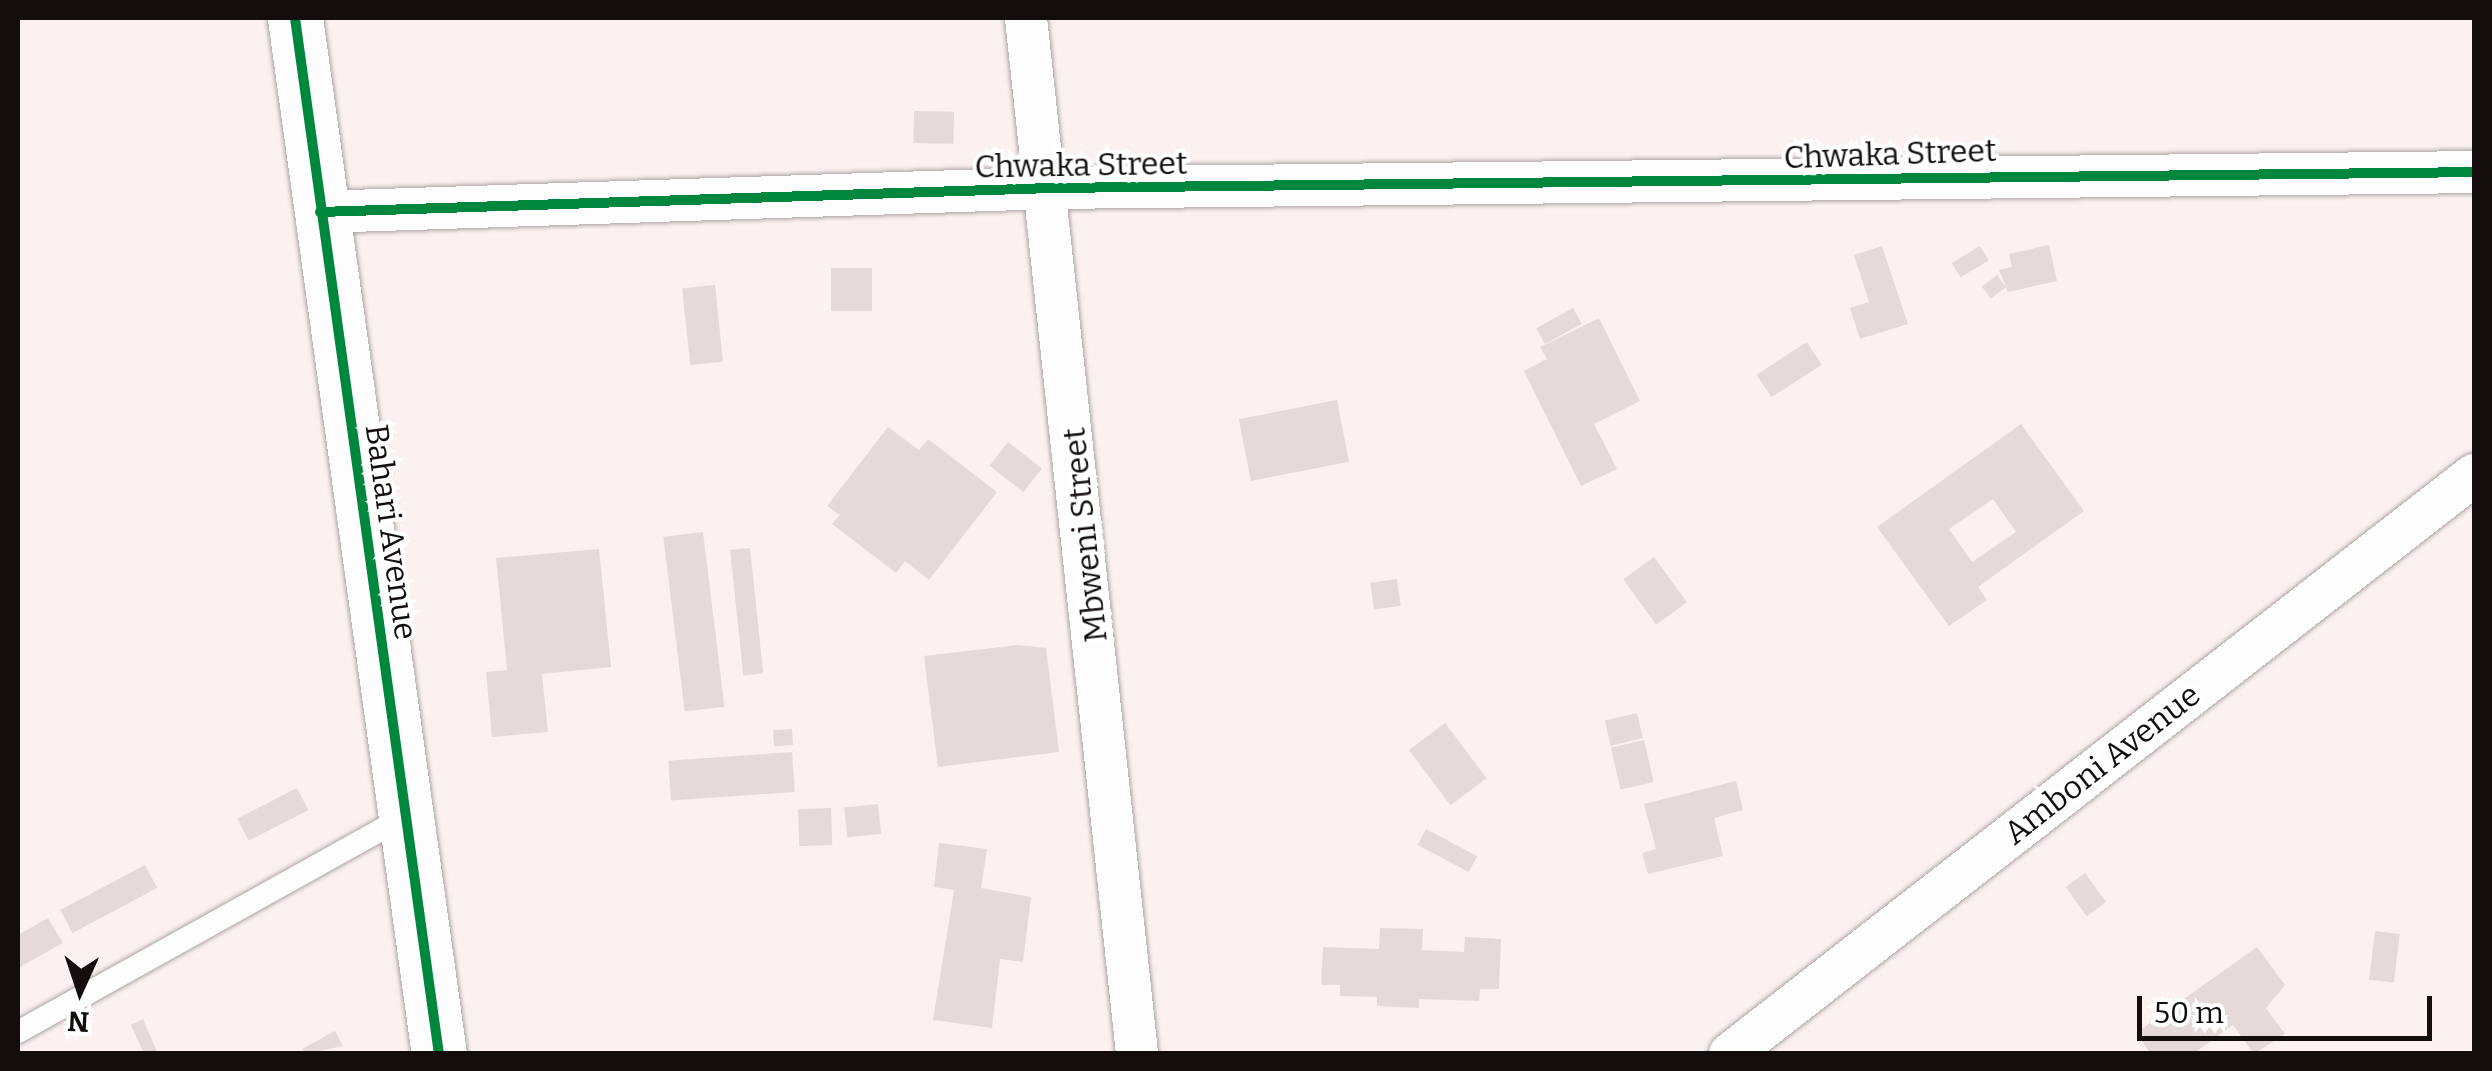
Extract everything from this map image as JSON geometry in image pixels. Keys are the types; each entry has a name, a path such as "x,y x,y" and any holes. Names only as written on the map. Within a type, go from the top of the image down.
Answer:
{"street":[{"name":"Bahari Avenue","path":"295,18 439,1054"},
{"name":"Mbweni Street","path":"1026,18 1051,188 1137,1054"},
{"name":"Chwaka Street","path":"320,212 1051,188 2458,172"},
{"name":"Amboni Avenue","path":"1730,1054 2474,474"}],"lane":[{"path":"18,1032 406,816"}],"building":[{"path":"914,111 954,112 953,144 913,143"},
{"path":"2049,245 2057,281 2008,292 1999,270 2012,267 2009,254"},
{"path":"1882,246 1908,324 1860,339 1850,308 1869,302 1854,255"},
{"path":"1980,246 1989,261 1960,278 1952,263"},
{"path":"831,268 872,268 872,311 831,311"},
{"path":"1997,275 2006,287 1991,298 1982,286"},
{"path":"715,285 723,362 690,365 682,288"},
{"path":"1573,308 1582,324 1545,344 1536,328"},
{"path":"1599,318 1640,401 1594,424 1617,469 1581,486 1524,371 1547,359 1540,347"},
{"path":"1807,342 1822,365 1771,397 1757,375"},
{"path":"1337,400 1349,462 1251,481 1239,419"},
{"path":"2021,424 2084,511 1978,587 1987,600 1949,626 1877,527","holes":["1993,499 2016,532 1972,562 1949,529"]},
{"path":"888,427 919,450 928,439 997,492 929,580 905,561 896,573 832,524 840,515 827,506"},
{"path":"1008,442 1042,468 1023,492 990,466"},
{"path":"703,532 724,707 685,712 663,537"},
{"path":"750,548 763,673 743,675 730,550"},
{"path":"599,549 611,667 542,674 548,732 492,737 486,672 507,670 496,558"},
{"path":"1654,557 1687,602 1656,625 1623,579"},
{"path":"1397,579 1401,606 1374,609 1370,583"},
{"path":"1018,645 1046,648 1059,752 938,767 924,656"},
{"path":"1637,713 1643,738 1611,746 1605,720"},
{"path":"1445,723 1487,778 1451,805 1409,750"},
{"path":"792,729 793,745 774,746 773,730"},
{"path":"1644,740 1654,782 1621,790 1611,748"},
{"path":"792,752 795,792 671,801 668,761"},
{"path":"1736,781 1743,810 1714,818 1723,856 1648,874 1642,853 1656,849 1644,804"},
{"path":"297,788 308,810 249,841 237,818"},
{"path":"878,804 881,834 847,837 844,808"},
{"path":"831,808 832,845 799,846 798,809"},
{"path":"1426,829 1477,856 1469,872 1418,845"},
{"path":"939,843 987,849 981,888 1031,897 1023,962 1000,959 992,1028 933,1020 954,890 934,887"},
{"path":"145,865 157,888 72,933 60,910"},
{"path":"2085,873 2106,902 2087,916 2066,887"},
{"path":"48,918 63,943 18,968 18,935"},
{"path":"1380,928 1423,929 1422,950 1464,952 1465,937 1501,939 1499,989 1480,989 1479,1001 1419,999 1419,1008 1377,1006 1377,997 1340,996 1340,985 1321,985 1323,947 1379,949"},
{"path":"2375,931 2400,934 2394,983 2369,980"},
{"path":"2257,947 2285,985 2266,1008 2285,1034 2254,1054 2233,1025 2193,1054 2151,1054 2136,1033"},
{"path":"143,1019 158,1054 144,1054 131,1025"},
{"path":"335,1031 343,1046 305,1054 302,1049"}],"cycle path":[{"path":"295,18 439,1054"},
{"path":"320,212 1051,188 2474,172"}]}
